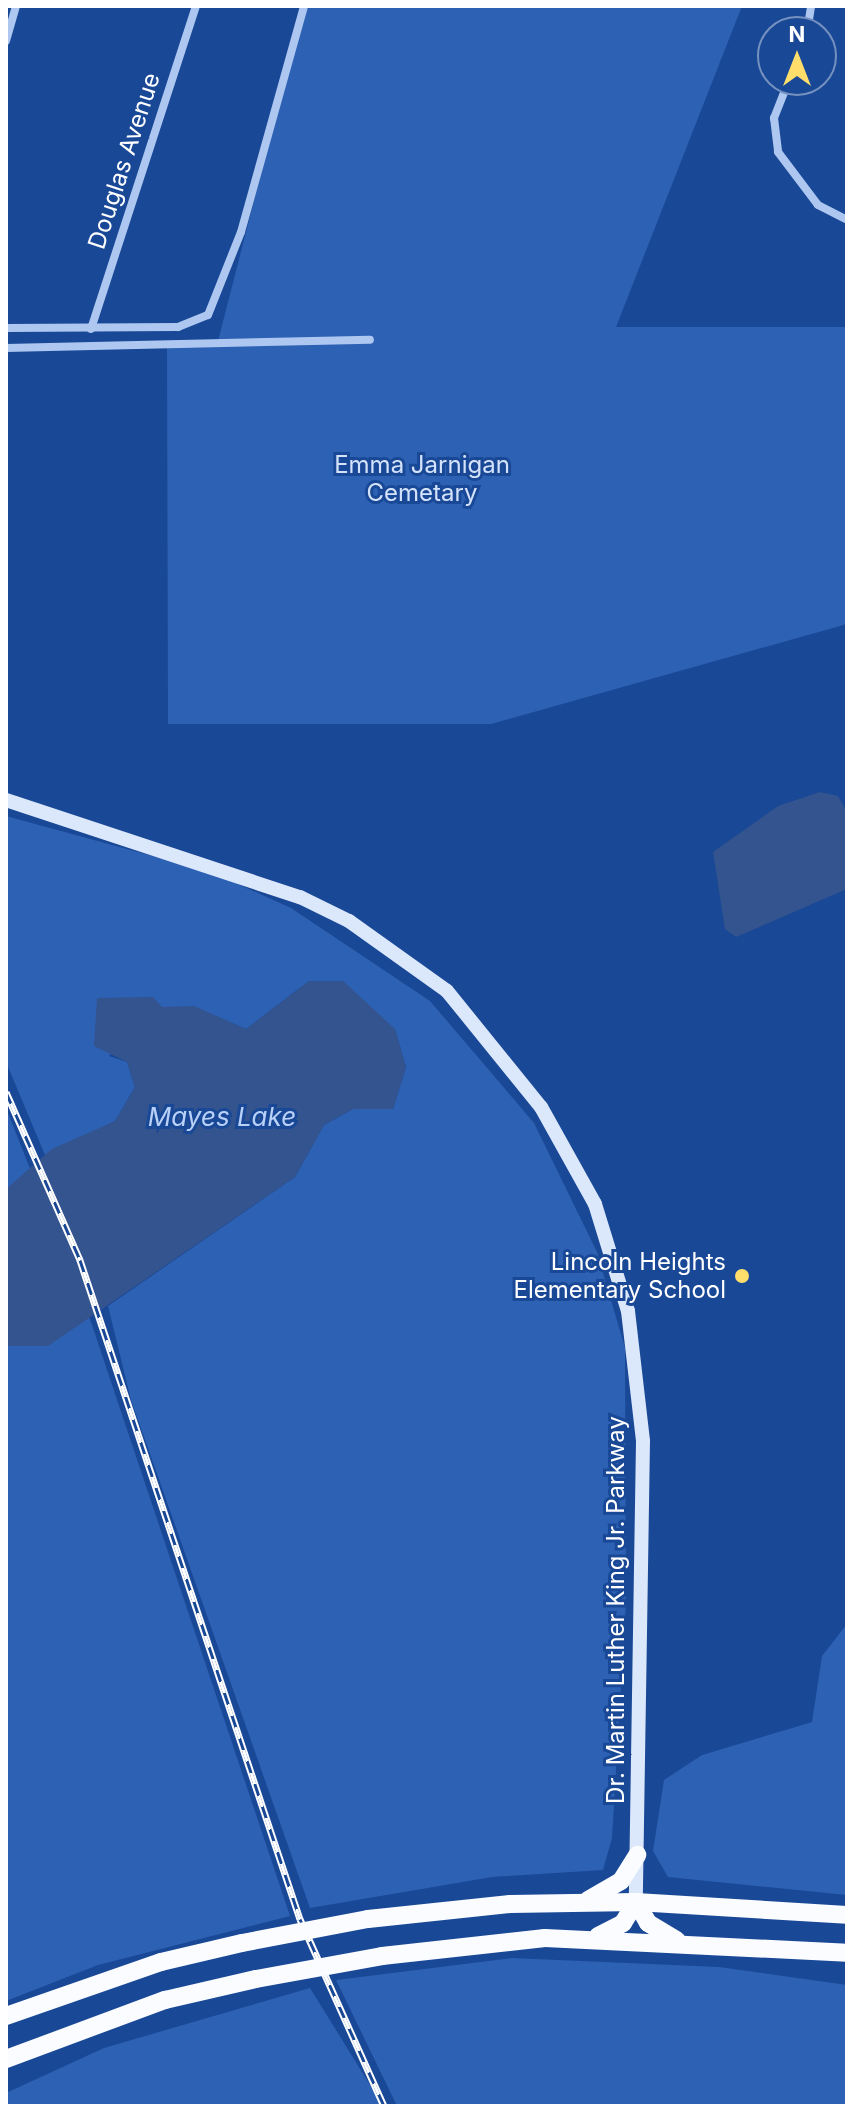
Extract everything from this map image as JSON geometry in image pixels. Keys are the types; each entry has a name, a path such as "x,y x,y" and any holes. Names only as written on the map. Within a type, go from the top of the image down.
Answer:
{"highway":[{"path":"583,1903 621,1881 637,1855"},
{"path":"592,1939 623,1923 636,1902"},
{"path":"636,1902 648,1923 680,1942"},
{"path":"6,2016 161,1962 368,1919 636,1902 847,1915"},
{"path":"6,2059 165,2000 256,1979 382,1956 592,1939 847,1953"}],"main road":[{"name":"Dr. Martin Luther King Jr. Parkway","path":"6,800 300,897 349,921 447,991 541,1107 595,1204 628,1311 643,1441 636,1902"}],"street":[{"path":"6,41 16,6"},
{"name":"Douglas Avenue","path":"91,329 196,6"},
{"path":"6,328 178,327 208,315 241,232 304,6"},
{"path":"783,96 774,118 778,152 818,205 847,220"},
{"path":"6,348 370,340"}],"green space":[{"name":"Emma Jarnigan Cemetary","path":"304,6 742,6 616,327 847,327 847,624 491,724 168,724 167,346 217,345"},
{"path":"6,816 211,872 291,908 430,1001 534,1123 597,1252 625,1348 626,1603 612,1838 603,1870 492,1877 310,1908 131,1400 108,1306 295,1177 324,1125 353,1109 393,1109 406,1067 395,1029 309,981 246,1029 194,1007 162,1007 109,1056 127,1062 135,1087 115,1121 45,1155 6,1062"},
{"path":"6,1108 92,1325 290,1916 98,1965 6,2001"},
{"path":"847,1624 847,1895 668,1877 653,1851 664,1780 702,1755 812,1722 822,1656"},
{"path":"512,1958 719,1967 847,1985 847,2106 397,2106 336,1980"},
{"path":"310,1988 383,2106 6,2106 6,2093 104,2048"}],"water":[{"path":"820,792 838,796 847,812 847,889 736,937 725,929 713,852 778,806"},
{"name":"Mayes Lake","path":"309,981 343,981 395,1029 406,1067 393,1109 353,1109 324,1125 295,1177 48,1346 6,1346 6,1189 52,1149 115,1121 135,1087 127,1062 94,1046 97,998 153,997 162,1007 194,1006 246,1029"}],"railway":[{"path":"6,1092 80,1260 300,1919 384,2106"}],"place":[{"name":"Lincoln Heights Elementary School","path":"742,1276"}]}
